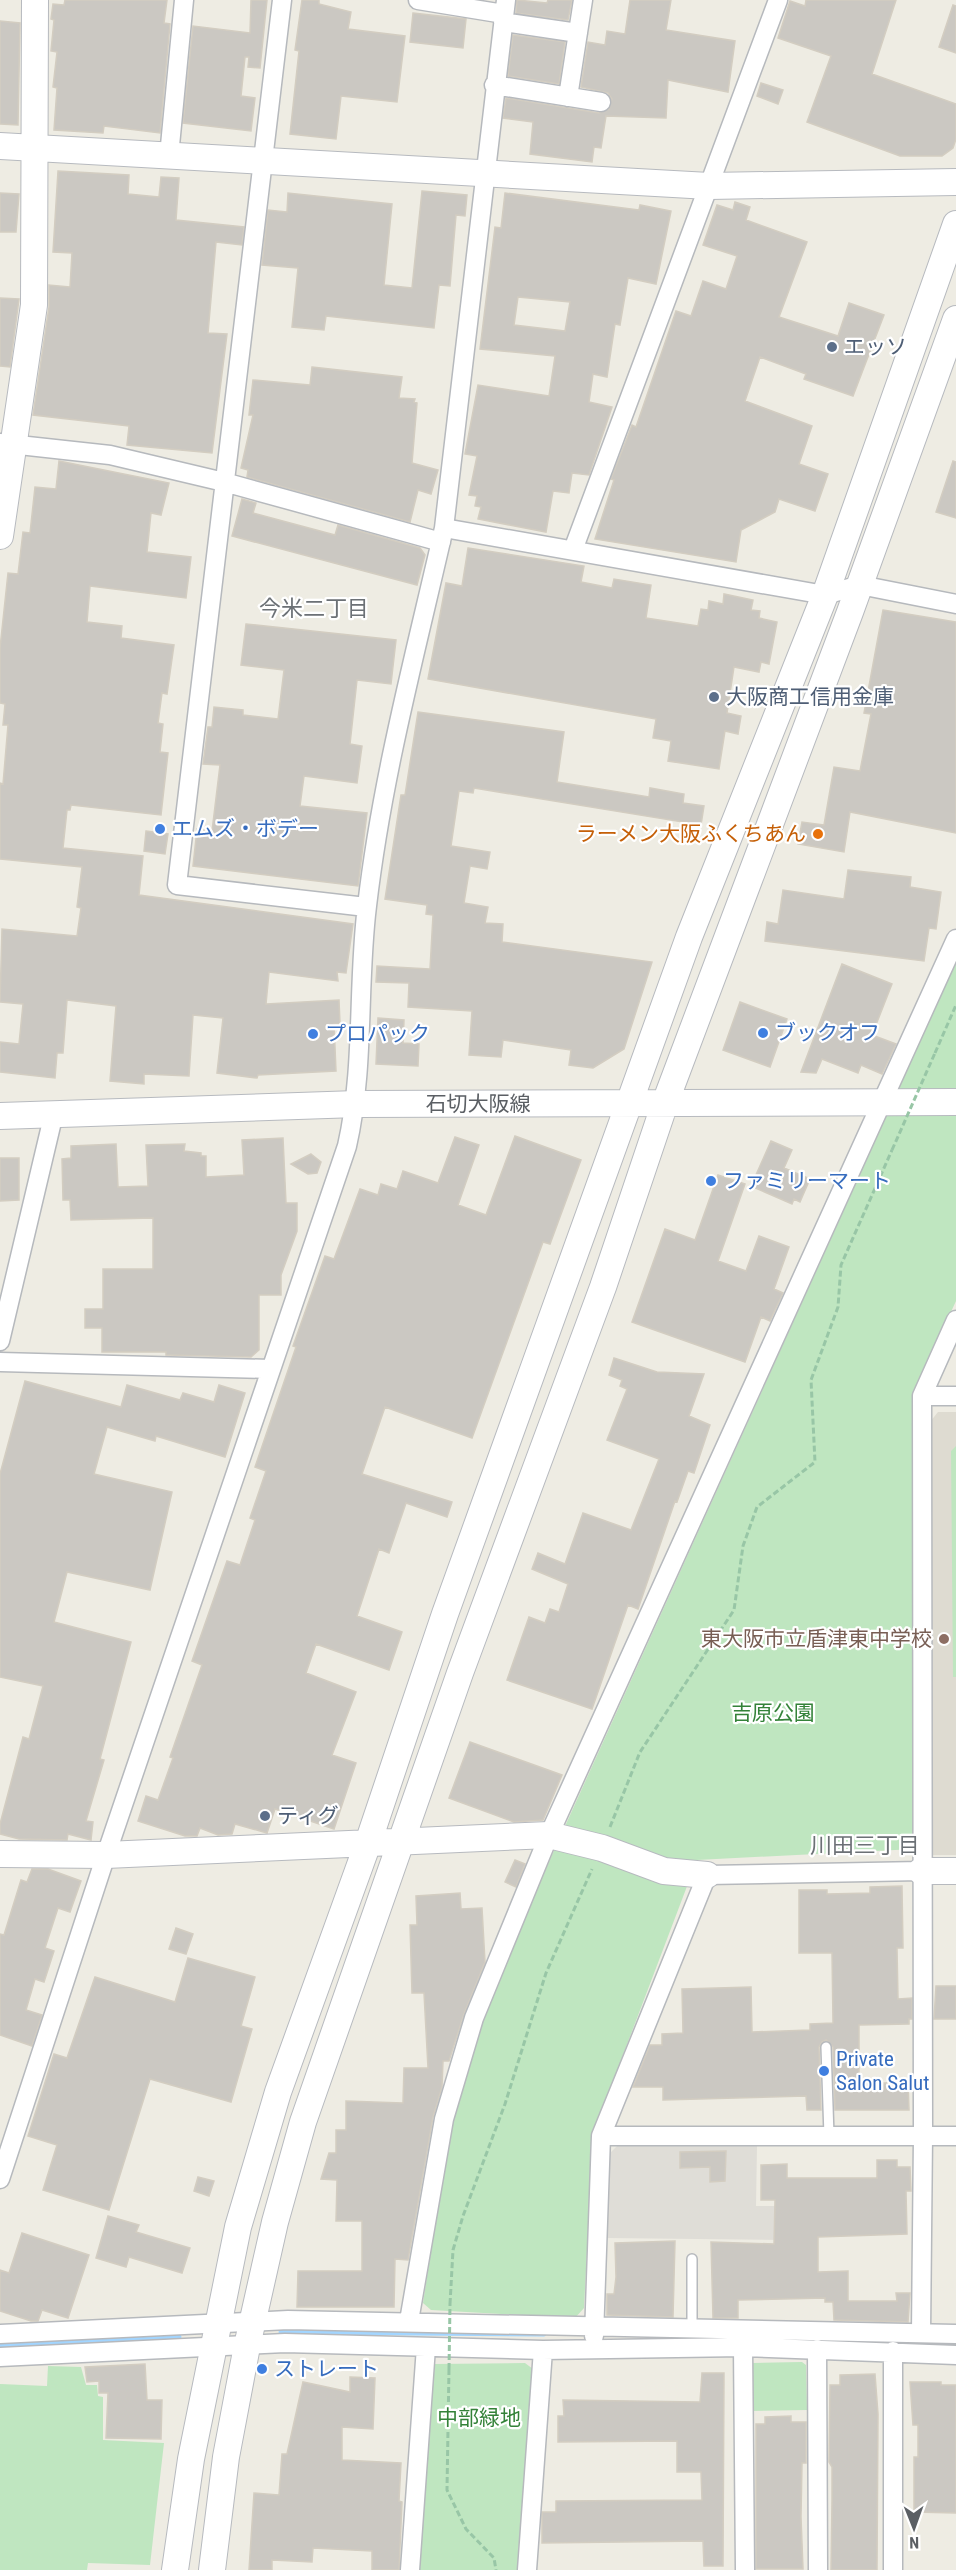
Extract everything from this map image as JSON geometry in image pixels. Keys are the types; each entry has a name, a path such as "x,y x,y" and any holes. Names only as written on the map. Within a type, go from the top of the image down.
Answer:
{"street":[{"path":"0,536 6,444 34,305 35,0"},
{"path":"169,156 184,0"},
{"path":"282,0 177,885 366,907"},
{"path":"418,0 504,12 578,33"},
{"path":"568,97 583,0"},
{"path":"573,550 778,0"},
{"path":"0,2179 106,1855 347,1146 357,1104 366,907 394,735 442,535 504,12"},
{"path":"494,85 602,102"},
{"path":"0,146 485,176 709,186 956,182"},
{"path":"175,2570 191,2459 238,2227 278,2092 368,1844 445,1614 689,937 825,595 956,224"},
{"path":"212,2570 226,2457 249,2334 303,2122 460,1673 603,1287 665,1103 860,585 956,319"},
{"path":"6,444 110,455 442,535 573,550 825,595 860,585 956,604"},
{"path":"409,2321 444,2119 474,2018 549,1835 956,939"},
{"name":"石切大阪線","path":"0,1116 357,1104 956,1102"},
{"path":"0,1341 54,1113"},
{"path":"921,2333 922,1396 956,1320"},
{"path":"0,1362 270,1369"},
{"path":"922,1396 956,1396"},
{"path":"0,1854 106,1855 549,1835 602,1848 664,1871 706,1875 956,1871"},
{"path":"595,2348 592,2326 601,2136 706,1875"},
{"path":"601,2136 956,2136"},
{"path":"0,2357 249,2334 288,2320 956,2334"},
{"path":"0,2334 216,2336"},
{"path":"249,2334 285,2343 543,2350 743,2347 956,2355"},
{"path":"410,2570 426,2347"},
{"path":"743,2347 745,2570"},
{"path":"818,2349 818,2570"},
{"path":"527,2570 543,2350"},
{"path":"892,2570 893,2351"}],"lane":[{"path":"826,2047 829,2136"},
{"path":"692,2259 692,2328"}],"path":[{"path":"496,2570 494,2558 466,2529 447,2490 453,2250 463,2216 505,2103 546,1973 602,1848 640,1752 734,1610 743,1546 757,1507 815,1462 811,1380 838,1307 841,1265 956,1005"}],"shaded area":[{"name":"東大阪市立盾津東中学校","path":"938,1412 956,1412 956,1855 933,1855 930,1422"},
{"path":"618,2145 757,2146 756,2206 787,2206 787,2240 606,2238 607,2156"}],"green space":[{"name":"吉原公園","path":"956,962 956,1301 914,1392 915,1849 697,1860 593,2134 584,2308 575,2318 431,2310 423,2303 451,2119 478,2026 552,1855"},
{"path":"956,1446 956,1677 953,1677 951,1451"},
{"path":"802,2362 806,2365 807,2410 750,2411 752,2363"},
{"name":"中部緑地","path":"525,2363 533,2369 518,2570 419,2570 433,2364"},
{"path":"48,2366 81,2367 86,2385 97,2385 98,2396 103,2397 103,2440 164,2443 150,2565 88,2563 87,2570 0,2570 0,2384 47,2386"}],"building":[{"path":"65,0 167,0 164,23 170,24 160,133 104,126 103,133 54,130 57,88 53,87 57,52 51,51 54,20 51,19 53,4 64,5"},
{"path":"251,0 267,0 260,68 248,67 249,57 245,57 241,96 255,98 251,131 183,123 193,26 250,33"},
{"path":"302,0 319,0 319,4 351,12 348,29 405,36 397,102 341,96 336,139 290,134 299,51 295,50"},
{"path":"517,0 547,3 548,0 572,0 568,20 516,13"},
{"path":"630,0 671,0 666,30 735,41 728,92 668,80 666,118 606,116 601,148 594,147 592,162 530,154 533,122 503,118 506,98 599,113 609,109 612,99 608,93 581,87 588,42 605,45 607,31 625,34"},
{"path":"806,0 896,0 872,74 956,104 956,139 953,148 942,156 900,156 807,122 831,56 778,38 790,1 805,6"},
{"path":"953,5 956,6 956,53 939,47"},
{"path":"413,13 466,19 463,48 410,42"},
{"path":"0,21 20,23 18,125 0,124"},
{"path":"513,35 565,42 559,84 508,76"},
{"path":"761,83 783,90 778,104 757,96"},
{"path":"58,171 129,175 128,194 159,197 161,177 179,178 176,220 244,227 242,245 216,242 208,333 227,334 212,453 127,445 129,426 33,415 49,307 49,285 70,287 72,253 53,252"},
{"path":"422,191 467,195 465,216 456,215 450,286 439,285 434,328 326,316 324,330 292,327 298,268 262,265 268,210 287,212 288,193 392,204 384,285 412,288"},
{"path":"0,193 19,194 16,232 0,232"},
{"path":"505,193 639,210 640,205 671,211 656,284 628,278 620,325 615,324 607,377 593,374 589,402 612,407 589,475 572,473 569,493 553,491 546,532 478,519 481,507 475,506 477,496 469,495 477,456 465,454 478,385 549,396 555,356 480,349 495,227 501,228","holes":["518,297 570,302 565,331 514,325"]},
{"path":"735,202 750,207 746,220 807,242 779,317 838,336 849,303 884,315 853,396 804,379 806,374 760,357 745,401 812,426 799,464 828,474 815,511 779,499 775,512 741,530 736,562 595,539 614,480 611,479 632,425 636,427 676,311 691,316 703,281 726,289 737,256 703,245 717,205 733,210"},
{"path":"0,298 19,299 10,367 0,366"},
{"path":"312,367 402,377 399,398 415,399 414,402 417,403 412,463 438,470 431,494 418,490 410,522 247,477 248,470 241,468 253,415 249,415 253,380 310,385"},
{"path":"59,461 169,483 161,515 151,513 147,552 191,557 186,598 90,586 87,622 122,626 121,638 174,645 167,694 162,693 158,723 163,724 160,752 168,753 161,815 71,805 70,810 67,810 63,848 143,856 139,895 353,924 346,973 337,972 338,981 269,972 266,1004 339,1000 340,1024 334,1024 336,1071 258,1075 257,1078 217,1073 223,1018 193,1015 189,1076 144,1074 144,1084 110,1081 116,1006 67,1000 63,1053 57,1053 55,1078 0,1072 0,1042 19,1044 23,1004 0,1002 2,929 77,936 81,908 77,907 82,867 0,859 0,783 3,784 8,725 3,725 5,704 0,703 0,648 8,573 18,574 23,532 30,533 35,487 56,489"},
{"path":"953,461 956,462 956,518 936,512"},
{"path":"242,499 256,503 253,513 335,535 338,525 420,548 425,555 417,585 232,536"},
{"path":"468,548 584,566 581,582 612,588 614,579 651,585 646,618 698,626 701,609 708,610 709,601 723,604 724,594 753,600 751,610 760,611 759,618 777,622 769,664 761,662 759,672 734,667 727,713 741,716 738,734 725,731 719,769 668,761 671,741 653,738 656,719 428,679 446,583 462,586"},
{"path":"883,610 956,622 956,833 850,812 844,852 798,844 802,822 824,825 834,767 860,771 871,714 864,713"},
{"path":"246,624 396,640 391,684 357,680 350,744 362,746 357,783 304,776 300,806 367,813 358,886 193,866 197,829 212,831 220,765 203,764 208,727 212,727 214,707 243,710 243,715 278,719 284,670 241,665"},
{"path":"418,712 564,732 557,782 649,797 650,788 684,794 683,803 704,806 701,825 474,788 473,793 459,791 451,846 490,852 487,869 470,866 464,903 488,907 485,923 503,924 502,942 652,962 624,1049 593,1068 569,1065 571,1050 503,1040 501,1057 469,1055 472,1011 408,1007 409,983 376,982 377,966 430,969 433,915 426,914 427,905 385,899 401,795 405,795"},
{"path":"146,831 168,834 165,854 144,851"},
{"path":"848,870 911,877 910,887 941,892 936,929 929,928 924,961 765,941 767,922 778,924 783,890 844,899"},
{"path":"842,964 892,984 872,1035 896,1044 882,1074 861,1065 858,1073 822,1059 816,1073 801,1072"},
{"path":"740,1002 787,1019 770,1067 723,1050"},
{"path":"378,1018 404,1020 403,1043 419,1044 418,1066 376,1064"},
{"path":"515,1136 581,1160 550,1244 543,1242 472,1438 385,1407 362,1474 452,1502 447,1517 406,1503 389,1553 379,1549 357,1616 402,1632 389,1670 316,1644 306,1673 356,1692 332,1755 356,1763 334,1829 275,1809 267,1833 235,1824 232,1834 218,1835 200,1828 197,1836 185,1836 138,1821 146,1796 158,1800 173,1758 170,1757 202,1665 192,1661 227,1561 240,1565 255,1520 250,1518 266,1471 255,1467 296,1347 293,1346 325,1256 334,1259 360,1189 378,1195 381,1184 397,1189 403,1171 438,1183 455,1137 479,1145 458,1205 486,1215"},
{"path":"283,1138 286,1203 297,1203 297,1231 281,1275 281,1295 259,1295 259,1350 251,1357 166,1355 166,1352 102,1352 102,1328 85,1328 85,1309 103,1309 103,1269 153,1269 153,1218 71,1220 70,1200 63,1200 62,1159 71,1158 71,1146 116,1144 118,1187 148,1186 146,1145 185,1144 184,1151 201,1153 201,1156 206,1156 206,1177 244,1175 242,1140"},
{"path":"771,1141 792,1150 784,1168 810,1179 800,1202 794,1199 792,1204 751,1186"},
{"path":"311,1154 321,1162 317,1173 308,1174 291,1164"},
{"path":"0,1158 19,1158 19,1200 0,1201"},
{"path":"718,1175 745,1184 718,1261 746,1271 759,1236 789,1247 774,1289 783,1293 770,1321 761,1317 745,1362 632,1322 665,1229 695,1240"},
{"path":"614,1358 657,1372 704,1374 689,1416 710,1425 694,1473 688,1471 677,1502 675,1501 638,1609 628,1605 592,1709 507,1680 529,1617 545,1623 550,1609 559,1612 568,1584 532,1569 538,1553 565,1564 583,1513 631,1530 659,1459 607,1440 627,1389 620,1386 622,1380 609,1375"},
{"path":"25,1381 121,1407 127,1385 180,1400 183,1393 214,1402 219,1385 245,1393 225,1457 156,1436 155,1441 107,1427 94,1474 172,1492 150,1590 67,1572 54,1622 131,1642 100,1759 104,1760 86,1821 93,1822 91,1840 68,1834 67,1840 19,1839 0,1834 0,1824 23,1737 29,1739 43,1686 0,1677 0,1474"},
{"path":"470,1742 562,1775 543,1820 514,1822 449,1798"},
{"path":"515,1860 525,1864 516,1887 505,1882"},
{"path":"32,1869 48,1869 81,1881 70,1912 58,1908 45,1948 54,1951 44,1982 35,1979 26,2010 42,2015 32,2046 0,2035 0,1934 4,1935 21,1880 27,1882"},
{"path":"902,1886 903,1948 897,1948 898,1999 912,1998 912,2019 909,2019 909,2024 859,2025 859,2076 861,2084 908,2082 909,2110 835,2110 833,2047 826,2040 819,2047 821,2110 807,2110 806,2096 663,2100 663,2087 633,2087 650,2045 662,2045 662,2034 683,2033 682,1989 751,1987 752,2032 810,2030 810,2024 833,2023 832,1953 799,1953 799,1890 827,1890 827,1894 870,1893 870,1887"},
{"path":"460,1893 461,1909 482,1908 485,1962 464,2014 449,2061 443,2061 442,2087 433,2117 408,2260 395,2259 394,2307 297,2307 298,2271 362,2271 362,2221 336,2221 337,2180 321,2179 329,2153 336,2153 336,2130 346,2130 346,2101 403,2103 404,2068 428,2068 424,1993 412,1993 410,1925 417,1925 416,1896"},
{"path":"176,1928 193,1934 186,1954 169,1949"},
{"path":"188,1958 255,1977 241,2026 252,2029 231,2102 150,2079 109,2210 43,2190 57,2145 28,2136 54,2054 67,2058 95,1977 175,2002"},
{"path":"936,1986 956,1986 956,2019 934,2019"},
{"path":"726,2151 725,2181 710,2182 710,2167 680,2168 680,2152"},
{"path":"877,2160 897,2160 897,2167 910,2167 911,2191 906,2191 907,2234 818,2237 818,2272 848,2271 848,2301 897,2301 896,2293 910,2293 908,2322 834,2320 833,2302 825,2302 825,2298 738,2300 738,2318 713,2318 711,2242 774,2244 775,2200 761,2200 761,2165 787,2164 787,2178 877,2178"},
{"path":"198,2177 214,2181 209,2196 194,2191"},
{"path":"108,2216 139,2225 136,2232 190,2248 182,2273 129,2257 126,2267 96,2258"},
{"path":"22,2233 89,2255 68,2318 42,2310 38,2321 31,2321 0,2311 0,2270 9,2273"},
{"path":"675,2241 673,2317 607,2315 607,2294 614,2294 616,2277 615,2243"},
{"path":"145,2364 147,2400 162,2400 161,2439 106,2438 108,2393 99,2393 99,2381 87,2382 85,2367"},
{"path":"702,2373 724,2373 723,2566 704,2566 703,2541 542,2543 542,2512 556,2512 556,2501 702,2500 701,2472 677,2472 677,2441 558,2442 558,2416 564,2416 563,2400 700,2402"},
{"path":"875,2374 878,2414 877,2570 831,2570 830,2385 840,2385 840,2375"},
{"path":"350,2377 375,2378 373,2429 342,2427 342,2460 401,2463 399,2570 372,2570 372,2551 313,2548 312,2562 272,2560 272,2570 249,2570 254,2493 279,2495 282,2454 287,2454 303,2382 350,2392"},
{"path":"910,2382 941,2382 941,2385 956,2385 956,2513 914,2512 914,2457 918,2457 918,2425 913,2425"},
{"path":"791,2416 791,2422 806,2422 806,2463 802,2463 803,2569 756,2569 756,2424 765,2424 765,2417"}],"waterway":[{"path":"281,2332 544,2334"},
{"path":"0,2346 179,2337"},
{"path":"913,2342 956,2344"}],"place":[{"name":"エッソ","path":"832,347"},
{"name":"大阪商工信用金庫","path":"714,697"},
{"name":"エムズ・ボデー","path":"160,829"},
{"name":"ラーメン大阪ふくちあん","path":"818,834"},
{"name":"ブックオフ","path":"763,1033"},
{"name":"プロパック","path":"313,1034"},
{"name":"ファミリーマート","path":"711,1181"},
{"name":"東大阪市立盾津東中学校","path":"944,1639"},
{"name":"ティグ","path":"265,1816"},
{"name":"Private Salon Salut","path":"824,2071"},
{"name":"ストレート","path":"262,2369"}],"district":[{"name":"今米二丁目","path":"314,608"},
{"name":"川田三丁目","path":"865,1845"}]}
